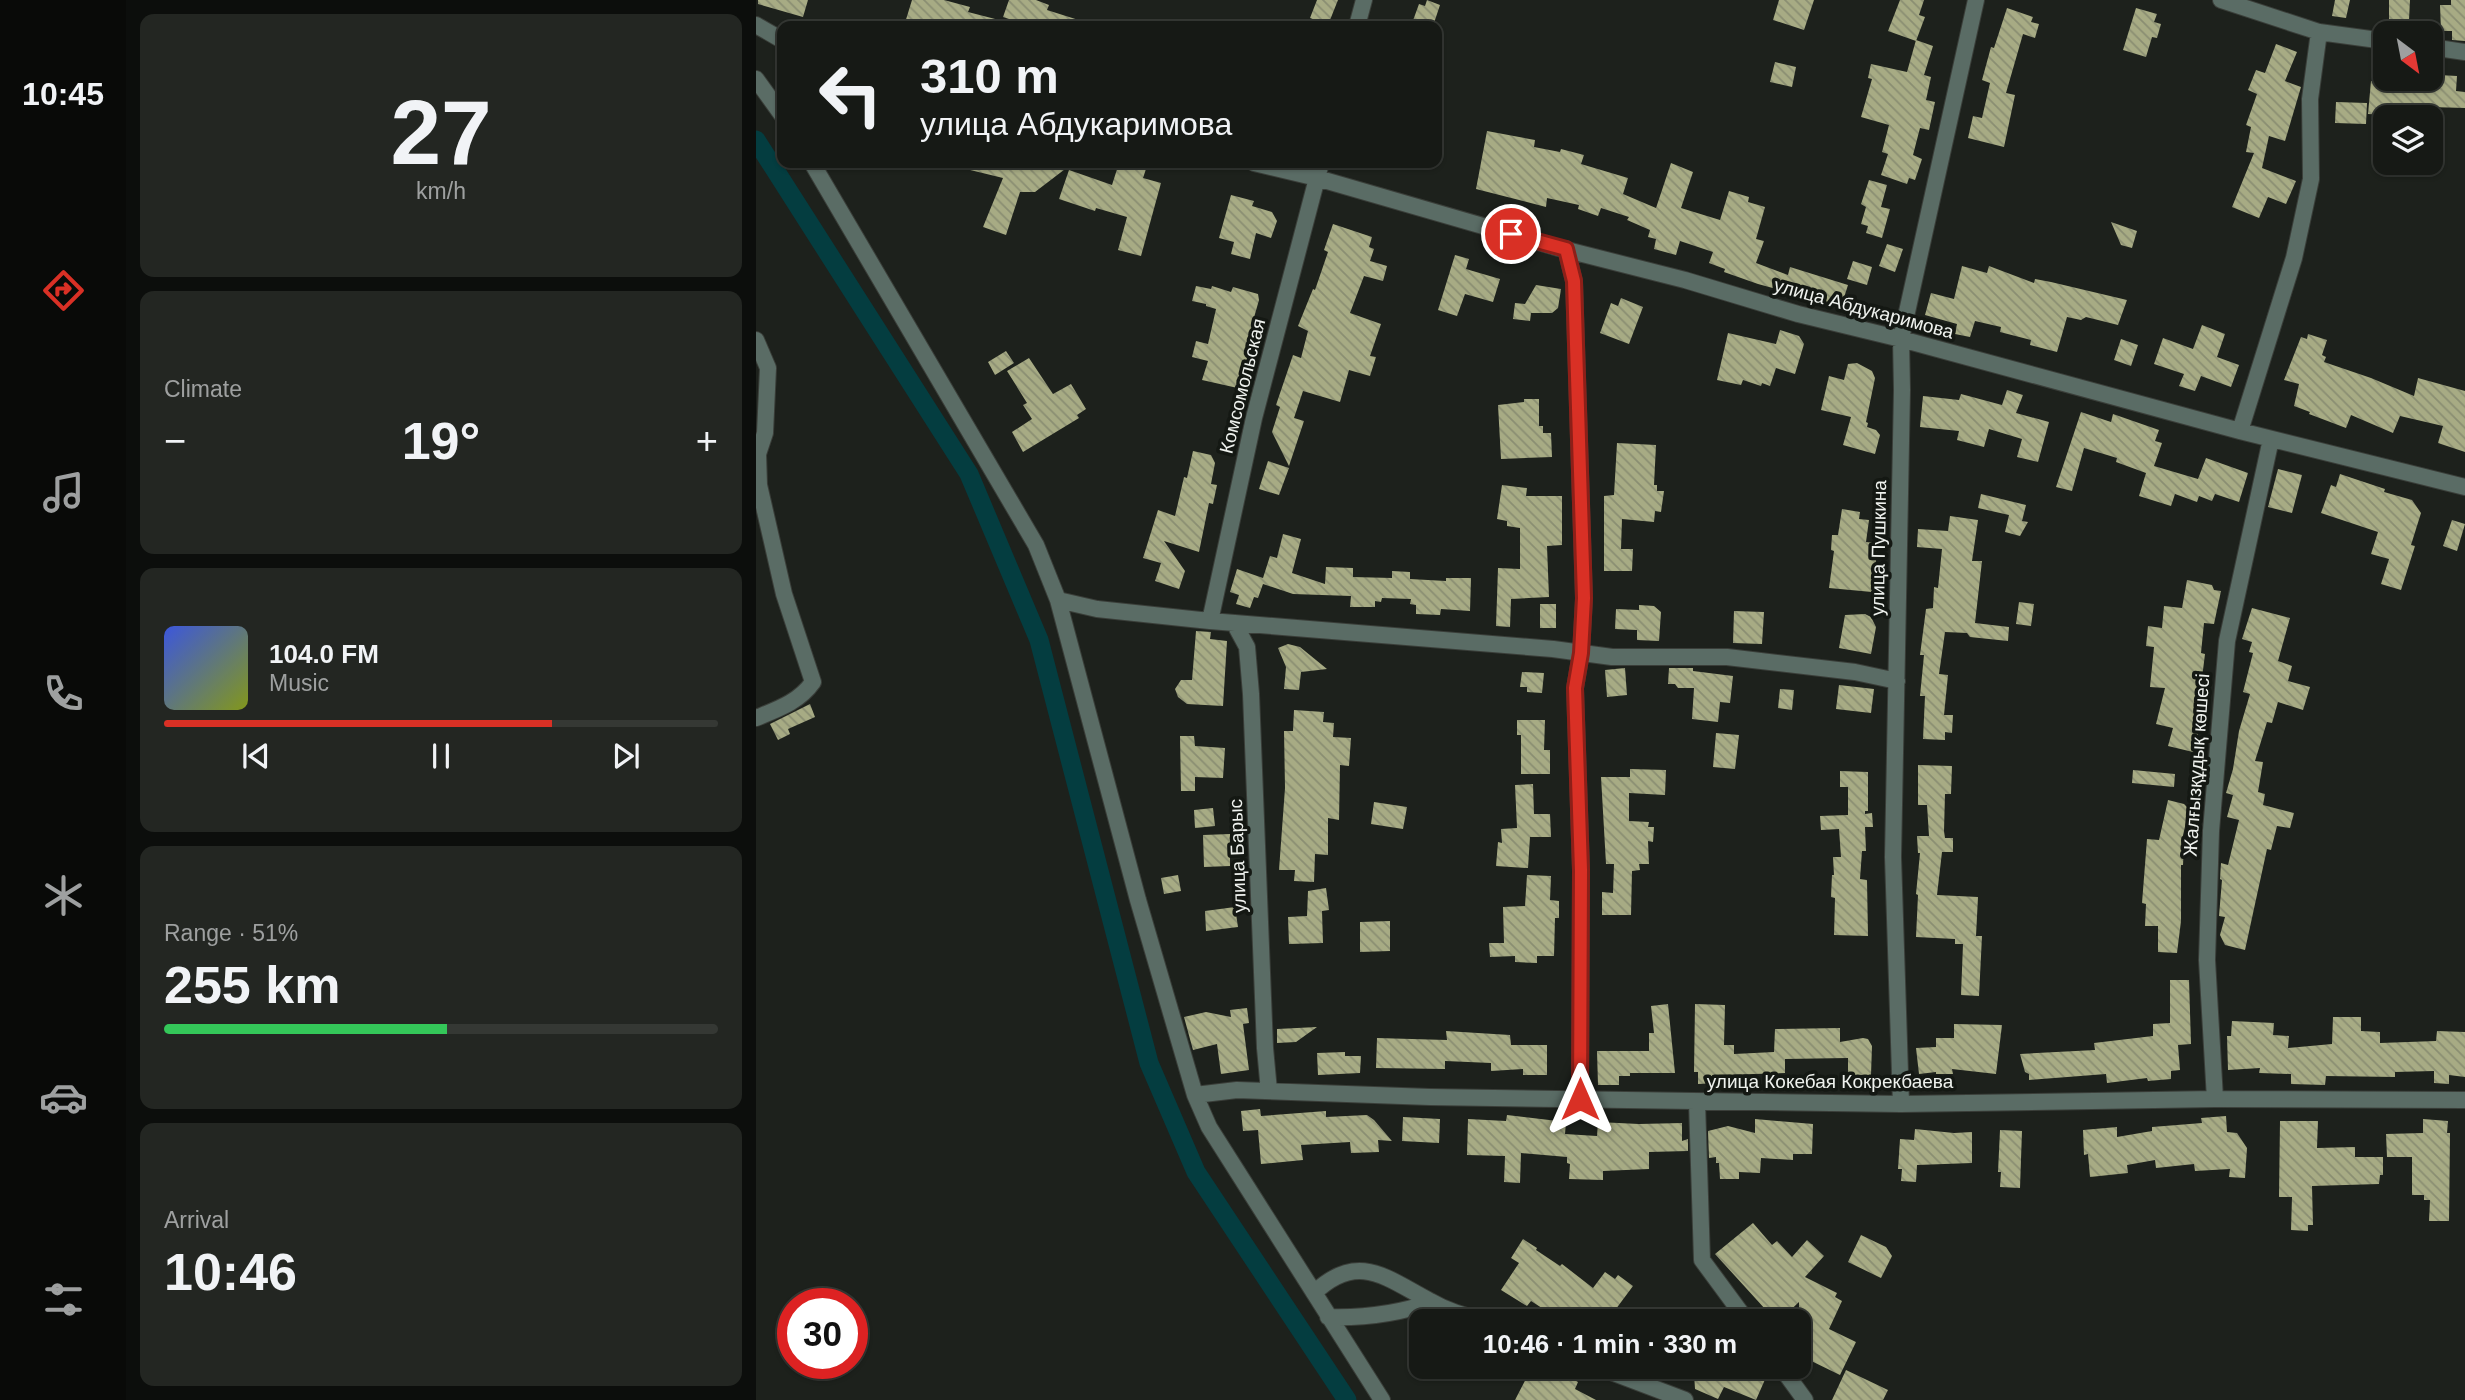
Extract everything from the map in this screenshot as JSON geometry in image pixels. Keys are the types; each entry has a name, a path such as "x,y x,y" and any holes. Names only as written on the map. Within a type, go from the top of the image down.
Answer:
{"street":[{"path":"1358,21 1364,0"},
{"name":"улица Пушкина","path":"1901,1104 1893,857 1901,339 1976,0"},
{"path":"2221,0 2319,32 2373,39"},
{"path":"756,25 777,37"},
{"path":"2240,431 2294,258 2311,179 2310,99 2319,32"},
{"path":"2443,49 2465,52"},
{"path":"756,79 777,108"},
{"path":"815,168 1036,545 1058,600 1138,901 1195,1095 1209,1127 1382,1400"},
{"name":"улица Абдукаримова","path":"1300,168 1319,170 1566,249 1685,280 1798,314 1901,339 2240,431 2465,487"},
{"name":"Комсомольская","path":"1210,621 1254,418 1319,170"},
{"path":"1566,249 1574,281 1584,598 1581,653 1575,688 1581,870 1580,1099"},
{"path":"756,340 768,368 765,433 758,454 759,485 784,594 813,681 805,694 756,718"},
{"name":"Жалғызқұдық көшесі","path":"2216,1099 2207,960 2211,831 2227,641 2271,439"},
{"path":"1058,600 1097,608 1210,621 1612,657 1727,657 1855,672 1897,681"},
{"name":"улица Барыс","path":"1234,623 1247,647 1251,694 1269,1091"},
{"name":"улица Кокебая Кокрекбаева","path":"1195,1095 1237,1090 1697,1102 1901,1104 2216,1099 2465,1100"},
{"path":"1697,1102 1702,1260 1738,1309"},
{"path":"1314,1293 1327,1280 1345,1272 1364,1271 1388,1277 1431,1302 1451,1309"},
{"path":"1328,1317 1362,1318 1431,1302"},
{"path":"1630,1379 1685,1400"},
{"path":"1790,1379 1805,1400"}],"building":[{"path":"758,0 808,0 803,17 758,4"},
{"path":"912,0 944,0 970,7 968,12 1003,21 906,21"},
{"path":"1009,0 1036,0 1049,5 1047,10 1082,21 1015,21 1003,17"},
{"path":"1317,0 1338,0 1330,21 1310,18"},
{"path":"1427,0 1440,5 1435,21 1413,21 1419,4 1425,6"},
{"path":"1779,0 1814,0 1804,30 1773,20"},
{"path":"1900,0 1924,0 1919,15 1925,17 1916,41 1888,31"},
{"path":"2335,0 2350,0 2346,18 2332,16"},
{"path":"2389,0 2410,0 2409,20 2389,21"},
{"path":"2451,0 2465,0 2465,41 2452,40 2452,31 2443,31 2440,5 2451,5"},
{"path":"2007,8 2033,17 2031,22 2039,24 2035,38 2023,34 2006,93 2015,95 2004,147 1968,138 1973,116 1982,118 1990,83 1982,80 1991,47 1994,48"},
{"path":"2136,8 2157,14 2154,22 2161,24 2157,38 2152,37 2146,57 2123,50"},
{"path":"1916,40 1933,46 1924,75 1931,77 1926,100 1935,102 1929,130 1920,128 1913,155 1922,159 1915,180 1909,178 1907,184 1881,175 1888,154 1882,152 1889,125 1861,117 1872,79 1868,78 1871,64 1907,72"},
{"path":"2276,44 2297,52 2285,81 2301,87 2285,141 2269,136 2262,168 2296,181 2286,204 2268,197 2259,218 2232,207 2254,153 2246,152 2251,127 2246,125 2257,94 2248,90 2256,70 2265,73"},
{"path":"1775,62 1796,67 1792,87 1770,82"},
{"path":"2443,75 2457,76 2456,91 2465,92 2465,108 2443,107 2443,105 2373,105 2373,114 2368,114 2371,81 2373,91 2443,91"},
{"path":"2336,102 2367,103 2366,124 2335,123"},
{"path":"1487,131 1535,140 1534,147 1560,152 1561,149 1584,155 1581,164 1628,178 1623,194 1656,208 1671,163 1693,172 1681,208 1720,220 1729,191 1749,197 1748,202 1765,207 1756,239 1764,241 1756,263 1788,275 1790,267 1848,285 1841,307 1724,272 1725,269 1709,263 1713,252 1680,241 1676,255 1654,249 1656,239 1648,237 1650,230 1627,220 1629,217 1601,208 1598,216 1578,209 1579,205 1547,198 1546,207 1476,189"},
{"path":"962,168 1066,168 1035,192 1020,192 1006,235 983,227 1003,178"},
{"path":"1117,168 1146,169 1143,178 1161,183 1141,256 1118,250 1127,217 1096,208 1095,211 1059,199 1069,170 1112,185"},
{"path":"1869,180 1887,185 1881,207 1890,209 1882,238 1866,233 1868,226 1861,224 1866,207 1861,204"},
{"path":"1231,195 1254,201 1252,206 1272,212 1277,221 1271,238 1256,233 1250,259 1231,254 1234,242 1219,238"},
{"path":"2111,222 2137,231 2132,248 2121,245"},
{"path":"1333,224 1372,237 1369,247 1374,249 1370,261 1387,266 1383,281 1364,276 1350,313 1381,324 1370,356 1376,357 1370,376 1349,370 1340,402 1303,391 1294,418 1304,421 1289,466 1272,432 1280,407 1276,405 1293,355 1301,358 1308,331 1298,326 1313,289 1315,290 1328,252 1324,250"},
{"path":"1887,244 1903,249 1895,272 1879,266"},
{"path":"1455,255 1469,259 1466,269 1500,279 1493,302 1465,294 1457,316 1438,310"},
{"path":"1853,261 1872,267 1867,285 1847,279"},
{"path":"1962,266 1987,273 1989,266 2034,283 2035,279 2127,300 2118,325 2086,317 2081,320 2067,317 2057,352 2030,345 2031,340 2000,332 2001,327 1975,321 1970,337 1955,334 1957,324 1925,315 1931,293 1954,299"},
{"path":"1536,285 1561,289 1558,308 1552,313 1531,313 1530,321 1513,319 1515,303 1525,304"},
{"path":"1196,286 1211,289 1212,286 1231,292 1233,287 1258,294 1253,321 1259,322 1242,389 1202,380 1208,361 1192,357 1196,341 1208,344 1216,309 1192,301"},
{"path":"1621,298 1643,307 1629,344 1600,333 1611,303 1618,306"},
{"path":"2202,325 2225,334 2217,357 2239,365 2231,387 2201,376 2195,391 2179,386 2184,374 2154,364 2163,338 2193,349"},
{"path":"1780,330 1799,336 1804,344 1795,374 1776,368 1770,386 1743,380 1741,385 1717,380 1728,333 1776,344"},
{"path":"2308,334 2327,340 2322,355 2326,357 2324,362 2414,396 2418,378 2465,391 2465,452 2438,443 2443,426 2400,416 2393,433 2351,415 2346,428 2294,406 2299,384 2284,380 2301,337 2307,339"},
{"path":"2121,339 2138,345 2131,366 2114,360"},
{"path":"1006,351 1014,363 995,375 988,362"},
{"path":"1029,358 1053,394 1071,384 1086,409 1077,415 1079,418 1023,452 1012,432 1032,419 1023,405 1027,403 1007,371"},
{"path":"1857,363 1872,371 1875,378 1866,422 1867,427 1876,430 1880,435 1875,454 1843,445 1851,417 1821,410 1829,376 1844,380 1848,364"},
{"path":"2007,390 2023,395 2016,413 2049,422 2038,462 2017,457 2022,439 1989,429 1984,447 1957,440 1959,431 1920,427 1923,396 1959,400 1961,394 2002,405"},
{"path":"1524,399 1539,399 1539,426 1543,426 1543,433 1551,433 1552,457 1501,459 1498,405 1524,402"},
{"path":"2081,412 2111,422 2113,414 2159,430 2155,441 2162,443 2154,466 2198,479 2206,458 2248,473 2239,502 2215,494 2212,501 2199,496 2197,502 2175,494 2171,506 2139,496 2146,473 2116,462 2117,458 2084,448 2072,491 2056,487"},
{"path":"1617,443 1656,445 1654,485 1657,485 1657,491 1664,491 1661,512 1655,511 1654,522 1622,519 1621,549 1633,549 1632,571 1604,571 1604,496 1614,495"},
{"path":"1193,451 1211,455 1215,463 1211,484 1217,485 1213,504 1209,503 1199,552 1164,541 1185,571 1179,589 1155,581 1161,563 1143,558 1158,510 1175,516"},
{"path":"1268,461 1289,468 1279,495 1259,489"},
{"path":"2278,469 2302,475 2292,513 2268,507"},
{"path":"2340,474 2412,500 2421,513 2411,545 2415,546 2401,590 2381,584 2389,559 2371,554 2378,532 2321,513 2331,485 2336,487"},
{"path":"1502,485 1527,488 1526,496 1562,496 1562,545 1547,546 1549,597 1511,599 1510,627 1496,626 1498,568 1520,569 1520,528 1507,526 1507,521 1497,519"},
{"path":"1981,494 2026,505 2022,521 2028,522 2020,536 2005,532 2009,515 1978,508"},
{"path":"1842,509 1860,512 1859,519 1869,520 1866,542 1874,543 1877,552 1872,592 1829,588 1834,551 1831,550 1832,535 1838,535"},
{"path":"1950,516 1978,520 1972,561 1982,561 1975,623 2009,627 2008,641 1970,637 1967,633 1945,632 1939,674 1948,675 1944,715 1953,715 1952,733 1945,732 1945,740 1923,739 1925,696 1920,696 1924,655 1920,655 1926,609 1933,608 1934,587 1938,588 1942,549 1917,547 1918,529 1948,531"},
{"path":"2452,520 2465,524 2457,551 2443,546"},
{"path":"1283,534 1301,539 1292,573 1325,584 1326,567 1353,568 1353,577 1392,578 1392,571 1410,572 1410,579 1446,581 1446,578 1471,578 1470,611 1441,609 1440,615 1416,614 1416,605 1410,604 1411,599 1382,598 1381,602 1375,601 1375,607 1350,607 1351,596 1293,594 1263,584 1258,598 1254,597 1250,608 1236,604 1239,595 1230,592 1237,569 1263,578 1270,556 1277,558"},
{"path":"2187,580 2212,585 2214,590 2221,591 2214,624 2204,623 2201,653 2205,654 2201,686 2210,688 2193,752 2168,746 2173,728 2156,724 2165,688 2150,687 2154,647 2146,646 2148,626 2162,628 2164,606 2182,608"},
{"path":"2019,602 2034,604 2031,626 2016,624"},
{"path":"1540,604 1556,604 1556,628 1540,628"},
{"path":"1639,605 1654,606 1661,612 1659,641 1637,640 1637,630 1615,629 1616,609 1639,610"},
{"path":"2252,608 2290,618 2278,661 2292,666 2288,681 2310,687 2303,710 2278,702 2272,723 2267,722 2255,761 2263,762 2258,792 2265,794 2263,805 2294,813 2290,828 2277,826 2271,850 2267,849 2245,950 2225,945 2220,935 2225,917 2219,916 2221,863 2228,865 2239,820 2227,817 2233,795 2226,793 2250,694 2243,692 2253,653 2249,652 2252,642 2242,639"},
{"path":"1734,611 1764,612 1762,644 1733,643"},
{"path":"1865,614 1871,617 1876,627 1871,654 1839,648 1845,615"},
{"path":"1196,631 1211,632 1210,639 1227,641 1223,706 1187,704 1178,697 1175,689 1181,680 1192,680"},
{"path":"1288,644 1300,647 1327,669 1301,672 1299,690 1284,689 1286,667 1278,648"},
{"path":"1625,668 1627,695 1607,697 1605,670"},
{"path":"1669,668 1693,668 1693,671 1733,676 1730,703 1720,702 1718,722 1692,719 1694,688 1678,688 1675,684 1668,684"},
{"path":"1522,672 1544,673 1542,693 1527,692 1527,687 1520,687"},
{"path":"1839,685 1874,689 1871,713 1836,709"},
{"path":"1780,689 1794,690 1792,710 1778,708"},
{"path":"810,704 815,717 788,729 790,734 778,740 770,724"},
{"path":"1294,710 1324,712 1323,722 1334,723 1333,737 1351,738 1349,766 1340,765 1339,820 1328,818 1328,855 1315,854 1314,882 1294,881 1295,870 1279,870 1285,788 1284,731 1293,731"},
{"path":"1517,720 1545,720 1544,750 1550,750 1550,774 1521,774 1521,735 1517,735"},
{"path":"1716,733 1739,735 1735,769 1713,767"},
{"path":"1180,736 1194,736 1195,746 1225,748 1223,778 1195,777 1195,791 1181,791"},
{"path":"1918,765 1952,766 1951,794 1945,794 1944,831 1945,838 1953,838 1953,852 1942,852 1937,895 1978,897 1976,936 1982,936 1979,996 1961,995 1963,944 1955,944 1955,939 1916,937 1920,853 1917,836 1929,836 1927,805 1918,805"},
{"path":"1630,769 1666,770 1665,795 1629,793 1629,821 1649,822 1648,827 1654,827 1653,842 1648,841 1649,864 1639,864 1640,870 1632,871 1631,915 1602,915 1602,892 1613,893 1614,864 1606,864 1601,777 1630,777"},
{"path":"2133,770 2175,774 2174,787 2132,783"},
{"path":"1840,771 1868,772 1868,811 1865,811 1865,814 1872,813 1873,827 1865,827 1866,851 1862,851 1860,879 1867,880 1868,936 1834,935 1835,898 1831,897 1832,875 1833,857 1841,857 1839,829 1821,830 1820,816 1848,815 1848,787 1840,787"},
{"path":"1533,784 1534,814 1550,814 1551,837 1530,837 1528,868 1496,866 1498,842 1502,843 1501,829 1517,828 1515,785"},
{"path":"2168,800 2184,804 2189,809 2181,844 2184,844 2177,953 2158,952 2158,926 2145,926 2146,904 2142,903 2147,839 2159,840"},
{"path":"1374,802 1407,807 1403,829 1371,824"},
{"path":"1213,808 1215,826 1195,828 1194,810"},
{"path":"1230,834 1230,866 1204,867 1203,835"},
{"path":"1178,875 1181,891 1164,894 1161,878"},
{"path":"1527,875 1551,876 1550,900 1559,901 1559,918 1555,918 1554,956 1537,956 1537,963 1515,962 1515,956 1490,957 1489,943 1504,943 1503,907 1525,906"},
{"path":"1326,888 1329,910 1322,911 1323,943 1289,944 1288,917 1307,916 1308,891"},
{"path":"1235,907 1238,927 1206,931 1205,911"},
{"path":"1390,921 1390,951 1360,952 1360,922"},
{"path":"2170,980 2189,980 2191,1044 2178,1045 2180,1070 2171,1071 2171,1079 2148,1081 2147,1078 2107,1083 2106,1074 2029,1080 2020,1054 2095,1050 2094,1043 2153,1036 2153,1024 2170,1023"},
{"path":"1668,1004 1675,1073 1630,1073 1630,1076 1619,1076 1619,1085 1598,1085 1597,1051 1649,1051 1649,1033 1654,1033 1651,1006"},
{"path":"1695,1004 1725,1005 1724,1045 1734,1045 1734,1054 1774,1052 1775,1029 1840,1028 1840,1042 1868,1039 1872,1046 1871,1075 1848,1075 1848,1058 1785,1059 1785,1073 1719,1075 1719,1083 1698,1084 1698,1072 1694,1072"},
{"path":"1247,1008 1249,1023 1243,1024 1249,1070 1221,1074 1217,1044 1193,1050 1184,1017 1206,1012 1231,1017 1230,1010"},
{"path":"2333,1017 2361,1017 2361,1031 2380,1032 2380,1043 2436,1041 2437,1031 2465,1032 2465,1077 2449,1075 2449,1084 2434,1083 2434,1071 2395,1072 2395,1077 2326,1076 2325,1085 2291,1084 2291,1074 2259,1073 2260,1068 2228,1070 2227,1036 2231,1036 2232,1021 2274,1023 2273,1035 2289,1036 2288,1048 2332,1044"},
{"path":"1954,1024 2002,1025 1996,1074 1952,1069 1953,1074 1919,1074 1916,1048 1936,1047 1936,1038 1954,1038"},
{"path":"1317,1027 1296,1042 1277,1043 1277,1029"},
{"path":"1446,1031 1510,1035 1511,1045 1547,1045 1547,1075 1523,1075 1523,1069 1491,1071 1491,1063 1445,1061 1445,1069 1376,1068 1377,1038 1447,1040"},
{"path":"1345,1052 1345,1056 1361,1056 1360,1073 1318,1075 1317,1053"},
{"path":"1260,1109 1261,1116 1326,1111 1326,1117 1367,1115 1392,1141 1378,1140 1379,1152 1351,1153 1350,1142 1301,1145 1303,1160 1261,1164 1258,1130 1243,1131 1241,1111"},
{"path":"1507,1115 1566,1122 1565,1134 1597,1136 1598,1122 1682,1123 1682,1141 1688,1139 1688,1151 1649,1152 1649,1169 1603,1171 1603,1180 1569,1179 1570,1164 1567,1163 1567,1157 1521,1153 1520,1183 1504,1182 1505,1156 1467,1155 1468,1119 1506,1121"},
{"path":"2226,1116 2227,1132 2237,1133 2247,1148 2245,1178 2229,1177 2230,1169 2195,1171 2194,1164 2156,1168 2155,1160 2127,1165 2128,1173 2090,1177 2088,1154 2084,1155 2083,1130 2117,1127 2117,1137 2152,1131 2152,1127 2202,1123 2201,1118"},
{"path":"1403,1117 1440,1119 1439,1143 1402,1141"},
{"path":"1755,1119 1813,1124 1812,1154 1793,1154 1793,1160 1761,1158 1760,1173 1739,1172 1739,1179 1720,1179 1716,1157 1709,1158 1708,1131 1728,1126 1755,1133"},
{"path":"2423,1119 2448,1121 2449,1221 2429,1221 2430,1200 2424,1200 2424,1195 2412,1195 2412,1157 2387,1157 2386,1134 2423,1133"},
{"path":"2280,1121 2318,1121 2317,1148 2355,1147 2355,1157 2383,1157 2383,1175 2380,1175 2379,1184 2312,1186 2313,1225 2308,1225 2308,1231 2291,1230 2292,1197 2279,1197"},
{"path":"1915,1129 1972,1132 1972,1163 1917,1165 1916,1182 1901,1181 1902,1169 1898,1169 1900,1139 1914,1140"},
{"path":"2000,1130 2022,1131 2020,1188 2000,1187"},
{"path":"1753,1223 1772,1245 1777,1241 1792,1257 1807,1240 1824,1256 1805,1277 1837,1293 1835,1297 1842,1301 1829,1329 1856,1342 1840,1375 1811,1361 1811,1309 1799,1309 1799,1302 1792,1309 1765,1309 1715,1254"},
{"path":"1861,1235 1886,1247 1892,1256 1881,1278 1848,1262"},
{"path":"1523,1239 1593,1288 1605,1272 1615,1279 1618,1275 1633,1286 1616,1309 1543,1309 1531,1301 1527,1306 1501,1290 1519,1263 1511,1258"},
{"path":"1846,1370 1888,1390 1883,1400 1832,1400"},
{"path":"1526,1379 1572,1379 1578,1382 1575,1389 1596,1400 1515,1400"},
{"path":"1694,1379 1765,1379 1756,1400 1724,1387 1718,1399 1695,1389"}],"waterway":[{"path":"756,140 969,474 1039,640 1149,1063 1196,1172 1347,1400"}],"route":[{"path":"1511,234 1566,249 1574,281 1584,598 1581,653 1575,688 1581,870 1580,1099"}]}
